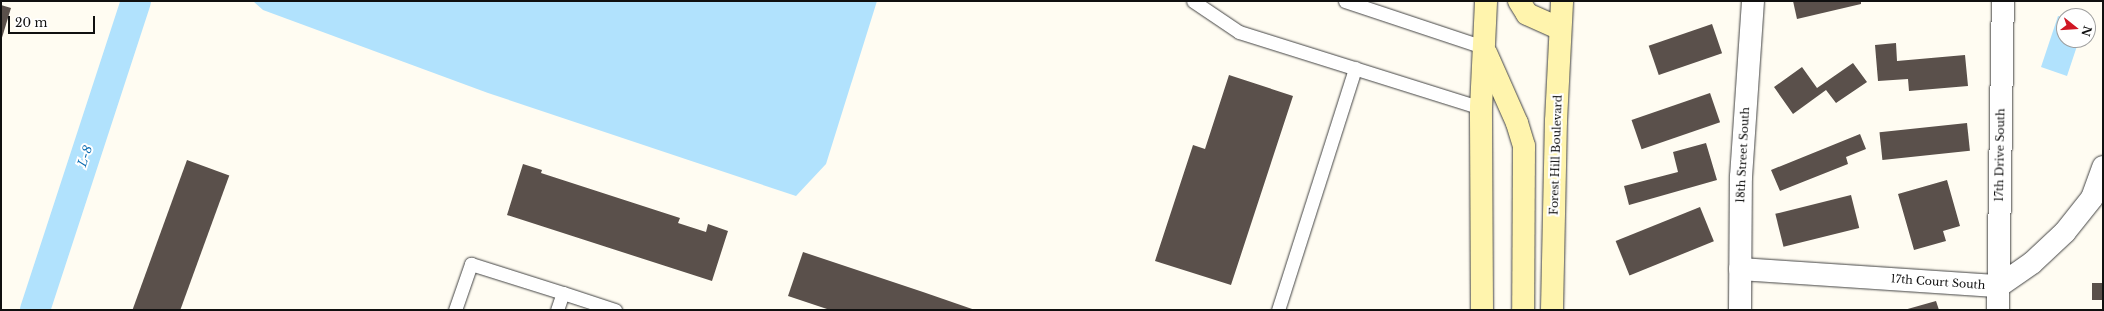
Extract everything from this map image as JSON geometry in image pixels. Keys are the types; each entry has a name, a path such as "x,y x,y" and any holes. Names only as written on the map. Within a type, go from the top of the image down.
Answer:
{"main road":[{"path":"1482,310 1481,108 1486,1"},
{"path":"1519,1 1528,14 1560,29"},
{"name":"Forest Hill Boulevard","path":"1552,310 1562,1"},
{"path":"1483,47 1517,123 1524,146 1523,310"}],"street":[{"name":"18th Street South","path":"1740,310 1741,177 1753,1"},
{"name":"17th Drive South","path":"1998,310 2003,1"},
{"name":"17th Court South","path":"1740,269 1998,286 2032,263 2065,232 2092,198 2103,167"}],"lane":[{"path":"1193,1 1239,32 1481,108"},
{"path":"1345,1 1483,47"},
{"path":"1278,310 1355,68"},
{"path":"455,310 471,264 615,310"},
{"path":"557,310 563,293"}],"water":[{"path":"253,1 877,1 826,164 796,196 488,93 263,10"},
{"path":"2056,22 2056,48 2076,48 2067,76 2041,67"}],"building":[{"path":"1793,1 1861,1 1861,4 1797,19"},
{"path":"1,5 11,8 1,41"},
{"path":"1712,24 1722,53 1659,75 1649,46"},
{"path":"1896,43 1897,61 1965,55 1968,86 1909,91 1908,79 1878,81 1875,45"},
{"path":"1853,63 1867,82 1836,103 1826,90 1793,114 1774,87 1802,67 1817,88"},
{"path":"1229,75 1293,96 1231,285 1155,261 1193,145 1205,149"},
{"path":"1710,93 1720,122 1642,149 1632,120"},
{"path":"1967,123 1970,151 1882,160 1879,132"},
{"path":"1860,134 1866,149 1846,157 1848,164 1780,191 1771,170"},
{"path":"1706,143 1717,180 1629,205 1624,186 1678,172 1673,152"},
{"path":"187,160 229,175 180,310 133,309"},
{"path":"523,164 542,170 541,173 680,218 678,223 706,232 708,224 728,231 712,281 507,215"},
{"path":"1947,180 1960,226 1943,231 1946,241 1914,250 1898,194"},
{"path":"1851,195 1859,228 1784,247 1775,214"},
{"path":"1700,207 1714,241 1629,275 1616,241"},
{"path":"803,252 975,310 830,310 788,296"},
{"path":"2092,283 2103,283 2103,300 2092,300"},
{"path":"1936,301 1939,310 1904,310"}],"waterway":[{"name":"L-8","path":"35,310 136,1"}]}
